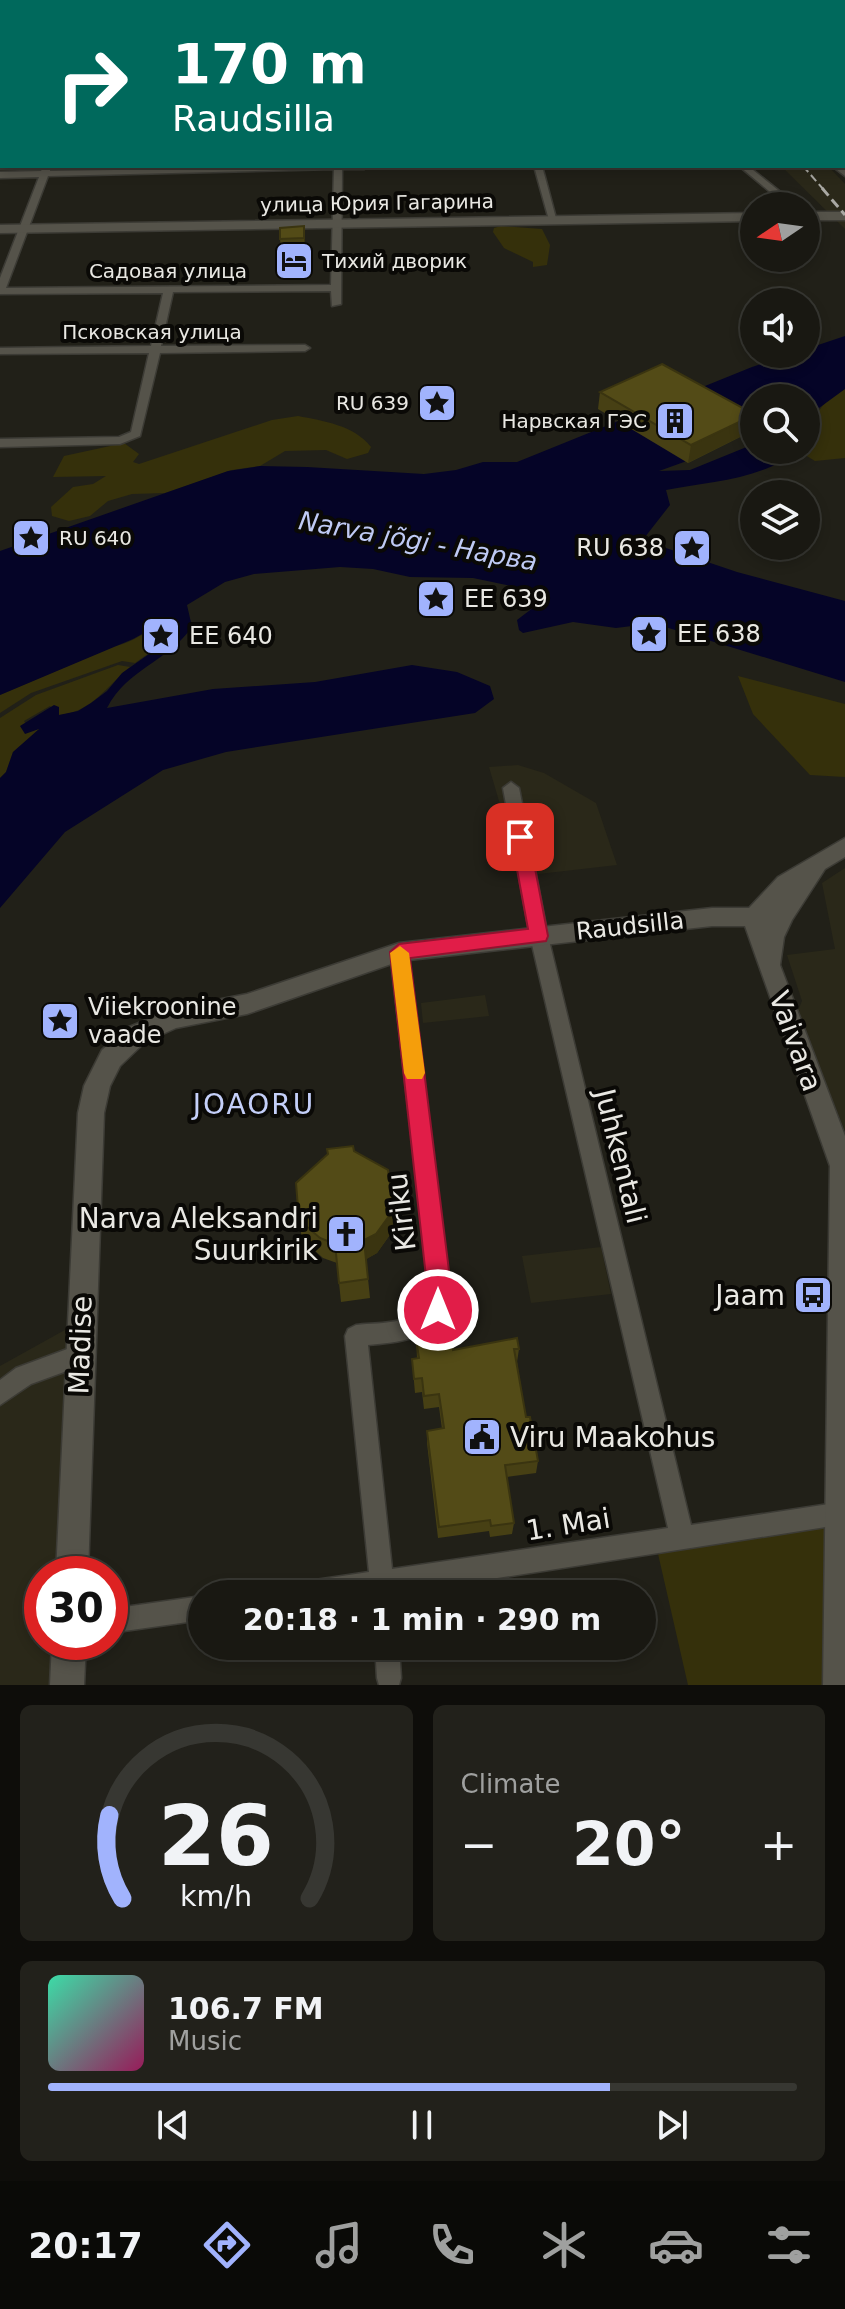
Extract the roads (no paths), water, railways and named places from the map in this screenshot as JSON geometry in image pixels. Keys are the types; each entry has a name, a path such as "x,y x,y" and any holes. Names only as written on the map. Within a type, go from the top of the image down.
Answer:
{"street":[{"path":"0,175 46,170 192,168"},
{"path":"336,304 338,168"},
{"path":"539,168 554,220"},
{"path":"746,168 776,192"},
{"path":"0,291 46,170"},
{"path":"820,216 845,216"},
{"name":"улица Юрия Гагарина","path":"0,229 740,217"},
{"name":"Садовая улица","path":"0,291 336,288"},
{"path":"0,443 130,439 136,434 169,290"},
{"name":"Псковская улица","path":"0,351 305,348"},
{"name":"Juhkentali","path":"511,788 539,936 682,1538"},
{"name":"Vaivara","path":"840,1685 844,1465 843,1166 770,969 765,919 821,864 845,846"},
{"name":"Raudsilla","path":"227,1009 399,952 735,915 765,919"},
{"name":"Kiriku","path":"381,1580 356,1336 418,1328 431,1319 440,1295 399,952"},
{"name":"Madise","path":"72,1556 78,1356 91,1113 102,1072 120,1048 153,1026 172,1019 227,1009"},
{"path":"0,1394 24,1376 78,1356"},
{"name":"1. Mai","path":"430,1580 842,1514"},
{"path":"128,1618 188,1610"},
{"path":"67,1685 68,1660"},
{"path":"388,1660 389,1678"}],"water":[{"name":"Narva jõgi - Нарва","path":"845,336 845,389 820,407 820,384 740,384 740,431 684,462 659,471 690,470 740,450 740,464 776,464 752,474 666,490 670,505 645,537 654,544 737,572 845,601 845,682 662,626 616,628 573,622 523,633 517,620 538,604 535,591 473,578 410,577 373,569 340,567 254,574 225,582 187,605 192,627 171,649 125,684 107,708 213,689 315,682 412,665 457,672 490,686 494,699 475,713 226,752 163,770 65,832 0,908 0,778 6,772 13,752 39,729 25,734 20,726 54,705 59,707 59,715 78,711 107,691 122,673 169,640 176,631 172,623 164,622 133,639 0,695 0,551 228,471 260,466 424,474 456,470 483,462 517,462 750,368 820,368 820,344"}],"railway":[{"path":"805,168 824,190"},
{"path":"822,188 845,215"}],"place":[{"name":"Тихий дворик","path":"294,261"},
{"name":"RU 639","path":"437,403"},
{"name":"Нарвская ГЭС","path":"675,421"},
{"name":"RU 640","path":"31,538"},
{"name":"RU 638","path":"692,548"},
{"name":"EE 639","path":"436,599"},
{"name":"EE 638","path":"649,634"},
{"name":"EE 640","path":"161,636"},
{"name":"Viiekroonine vaade","path":"60,1021"},
{"name":"Narva Aleksandri Suurkirik","path":"346,1234"},
{"name":"Jaam","path":"813,1295"},
{"name":"Viru Maakohus","path":"482,1437"}],"district":[{"name":"JOAORU","path":"254,1104"}]}
